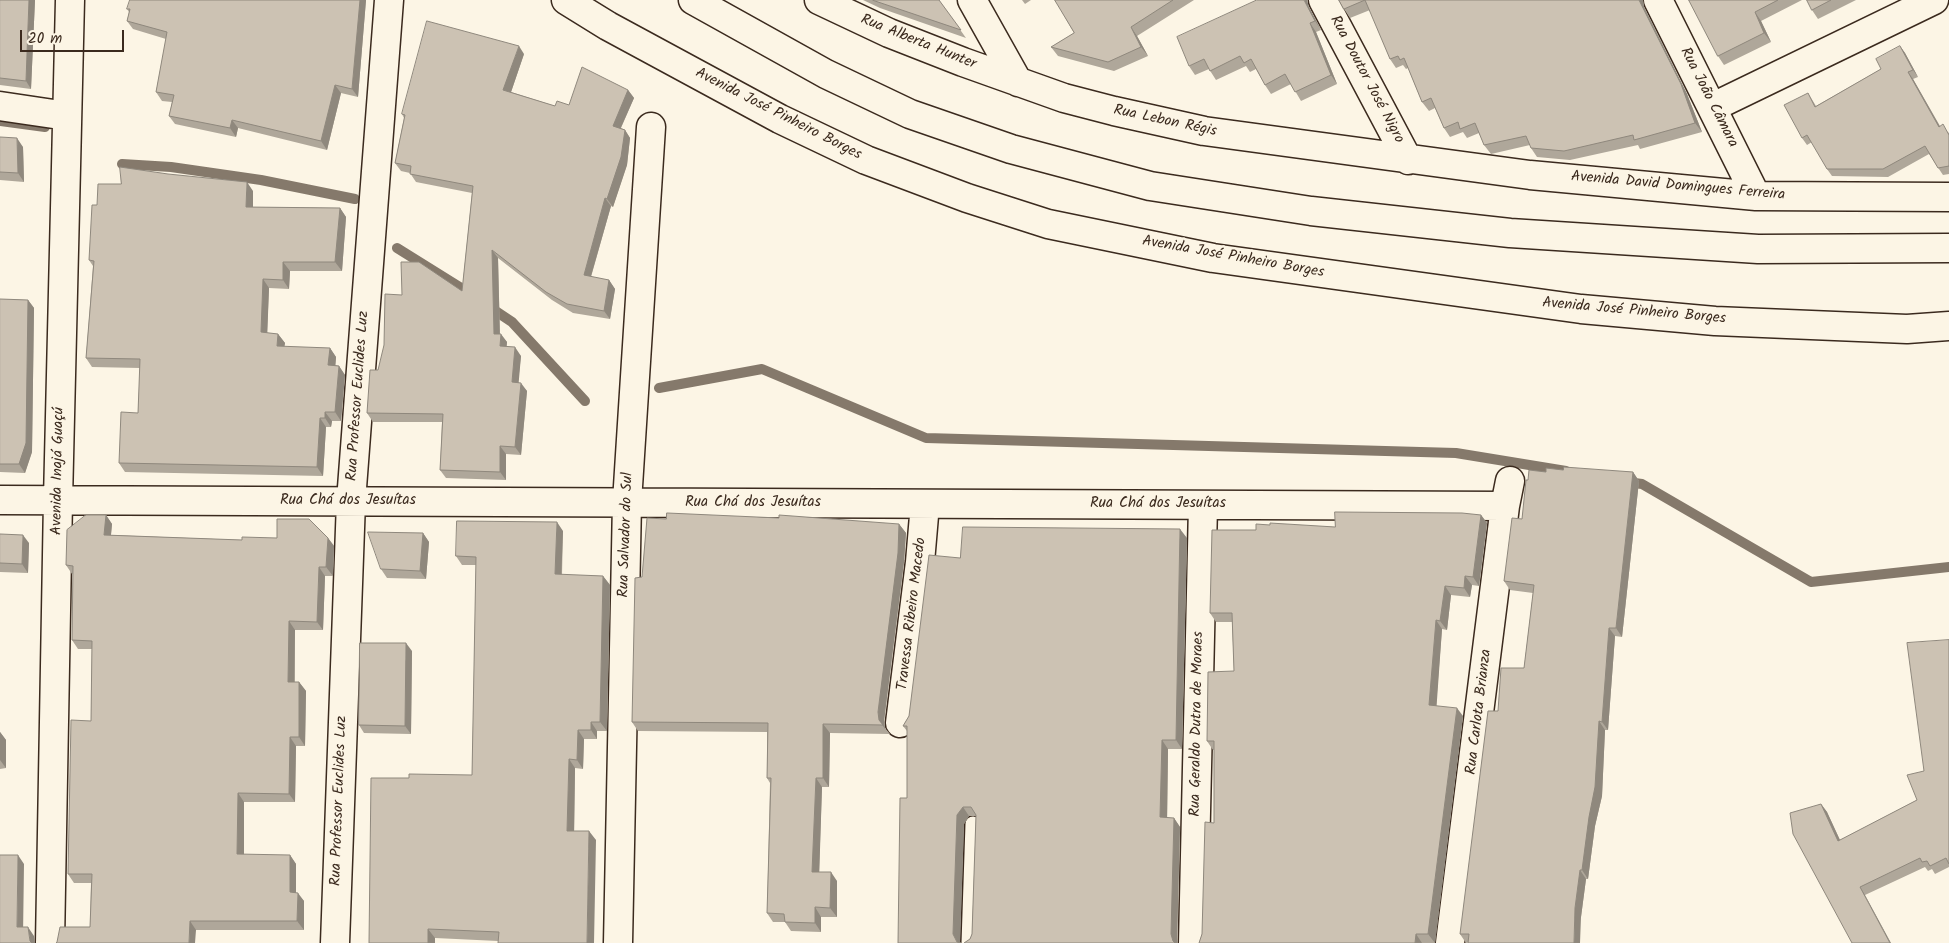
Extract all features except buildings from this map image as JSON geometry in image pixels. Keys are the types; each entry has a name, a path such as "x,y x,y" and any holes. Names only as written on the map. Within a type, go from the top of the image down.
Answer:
{"street":[{"name":"Avenida Inajá Guaçú","path":"50,943 70,0"},
{"name":"Rua Professor Euclides Luz","path":"335,943 351,501 389,0"},
{"name":"Avenida José Pinheiro Borges","path":"566,0 608,26 780,119 866,160 967,198 1048,224 1213,258 1581,309 1715,321 1907,329 1949,326"},
{"path":"694,0 826,74 910,114 1010,149 1150,186 1311,211 1510,233 1758,249 1949,248"},
{"name":"Rua Alberta Hunter","path":"819,0 889,33 1018,82"},
{"path":"972,0 1018,82"},
{"name":"Rua Doutor José Nigro","path":"1323,0 1408,160"},
{"name":"Rua João Câmara","path":"1658,0 1756,196"},
{"path":"1713,107 1934,0"},
{"name":"Rua Lebon Régis","path":"1018,82 1064,98 1204,131 1408,160"},
{"path":"0,106 67,116"},
{"name":"Rua Salvador do Sul","path":"618,943 627,502 651,127"},
{"name":"Avenida David Domingues Ferreira","path":"1408,160 1530,175 1756,196 1949,197"},
{"name":"Rua Chá dos Jesuítas","path":"0,500 1203,504 1508,493"},
{"name":"Rua Carlota Brianza","path":"1450,943 1508,493"},
{"name":"Travessa Ribeiro Macedo","path":"900,723 920,562 925,504"},
{"name":"Rua Geraldo Dutra de Moraes","path":"1192,943 1203,504"}],"lane":[{"path":"968,943 973,824"}],"waterway":[{"path":"0,121 45,127"},
{"path":"122,164 171,167 261,180 355,199"},
{"path":"397,248 474,296"},
{"path":"488,306 512,322 585,401"},
{"path":"659,388 762,369 926,438 1456,453 1566,471"},
{"path":"1627,482 1642,484 1811,582 1949,567"}]}
